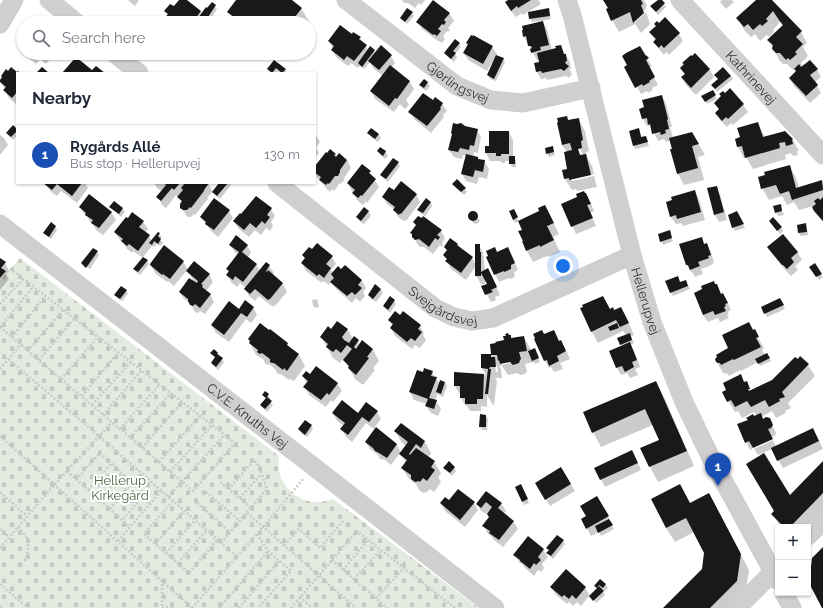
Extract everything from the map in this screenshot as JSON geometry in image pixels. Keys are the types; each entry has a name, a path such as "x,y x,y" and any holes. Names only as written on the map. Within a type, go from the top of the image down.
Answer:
{"street":[{"path":"0,3 4,0"},
{"path":"0,24 14,0"},
{"path":"49,0 68,16"},
{"name":"Gjørlingsvej","path":"346,0 457,86 491,100 523,103 591,88"},
{"name":"Hellerupvej","path":"566,0 572,14 632,255 652,322 684,402 710,456 775,571"},
{"name":"Kathrinevej","path":"680,0 823,155"},
{"path":"123,60 138,72"},
{"name":"Svejgårdsvej","path":"278,184 435,308 454,317 466,320 472,321 493,318 632,255"},
{"name":"C.V.E. Knuths Vej","path":"0,224 494,608"},
{"path":"811,533 823,521"},
{"path":"737,608 775,574"},
{"path":"786,596 792,608"}],"path":[{"path":"12,270 235,443 193,491 0,327 33,287"},
{"path":"0,304 23,279"},
{"path":"12,337 45,296"},
{"path":"28,350 63,310"},
{"path":"39,360 74,319"},
{"path":"62,379 98,337"},
{"path":"0,369 21,344"},
{"path":"82,396 118,353"},
{"path":"8,359 99,436 236,557"},
{"path":"92,405 130,362"},
{"path":"103,415 142,371"},
{"path":"120,429 159,385"},
{"path":"130,438 170,394"},
{"path":"142,448 182,402"},
{"path":"159,462 200,416"},
{"path":"0,547 112,422"},
{"path":"170,472 212,425"},
{"path":"168,497 224,435"},
{"path":"0,436 192,608 314,467"},
{"path":"76,480 100,454 122,473 145,494 122,520"},
{"path":"221,543 267,490 259,466 254,460 229,489"},
{"path":"88,490 111,464"},
{"path":"67,471 130,527"},
{"path":"99,500 122,473"},
{"path":"240,498 262,474"},
{"path":"110,509 132,482"},
{"path":"220,482 251,508"},
{"path":"118,541 161,491"},
{"path":"0,492 27,516"},
{"path":"206,492 240,521"},
{"path":"173,501 144,534 155,544 189,573 217,540"},
{"path":"197,503 230,532"},
{"path":"155,544 184,511"},
{"path":"247,513 356,608"},
{"path":"166,553 195,520"},
{"path":"284,545 299,529 320,548 344,520"},
{"path":"18,526 25,534 29,544 28,554 24,563"},
{"path":"0,529 9,537"},
{"path":"178,563 206,530"},
{"path":"291,608 358,531 380,550 455,608"},
{"path":"257,534 268,552 291,571 258,608"},
{"path":"343,570 368,540"},
{"path":"354,579 380,550"},
{"path":"219,608 268,552"},
{"path":"332,560 387,608"},
{"path":"239,608 279,561"},
{"path":"376,598 404,568"},
{"path":"162,580 162,608 173,608"},
{"path":"0,584 28,608"},
{"path":"300,597 311,608"}],"green space":[{"name":"Hellerup Kirkegård","path":"20,258 279,456 279,468 282,481 294,494 300,498 312,502 322,502 333,499 479,608 0,608 0,280"}],"building":[{"path":"179,0 187,0 201,11 197,16 166,16 168,14 164,11 170,4 174,6"},
{"path":"236,0 292,0 302,8 296,16 232,16 227,12"},
{"path":"433,0 450,13 444,20 446,22 444,25 442,24 438,29 441,31 437,36 434,34 433,35 416,22"},
{"path":"508,0 531,0 518,8 517,6 511,11 505,2"},
{"path":"603,0 641,0 644,13 633,23 630,12 611,21 606,9 608,8"},
{"path":"658,0 662,0 665,3 656,12 650,6"},
{"path":"756,0 772,0 802,31 796,37 803,44 795,52 797,54 790,60 788,58 786,60 780,53 776,53 772,49 773,45 767,40 783,25 773,11 766,19 768,21 762,26 760,24 753,30 748,24 744,27 736,18"},
{"path":"212,2 216,5 209,16 199,16 206,7 207,8"},
{"path":"407,8 413,12 405,22 400,18"},
{"path":"549,8 550,16 529,19 528,12"},
{"path":"665,17 680,33 664,48 661,45 659,48 653,42 656,39 649,32 656,26 654,24 657,21 659,23"},
{"path":"543,21 549,45 540,47 541,50 531,53 530,49 532,48 531,46 528,46 526,36 523,37 522,26"},
{"path":"340,25 352,34 353,32 361,37 359,39 367,45 354,61 347,56 344,60 331,50 334,46 328,41"},
{"path":"471,35 493,46 483,64 463,53 468,44 466,43"},
{"path":"455,39 460,43 453,51 456,53 451,59 444,53"},
{"path":"381,45 392,55 379,70 368,61"},
{"path":"561,45 564,54 566,54 567,61 565,62 569,66 564,71 561,69 542,73 541,71 536,72 534,63 539,62 537,53 556,48 555,46"},
{"path":"370,46 375,50 362,67 358,63"},
{"path":"640,46 649,58 646,60 655,77 643,86 642,84 635,88 624,67 627,65 622,56"},
{"path":"695,53 710,69 691,88 681,77 685,74 680,68 684,64 682,63"},
{"path":"496,55 504,58 494,79 487,75"},
{"path":"73,60 80,60 92,70 96,66 104,72 63,72"},
{"path":"274,60 286,69 281,72 276,68 273,72 271,72 267,69"},
{"path":"810,60 818,69 810,75 818,85 806,96 789,78 796,71 794,69 799,64 801,67"},
{"path":"390,65 410,81 397,99 395,98 389,106 370,91"},
{"path":"11,67 17,72 16,93 12,98 3,90 6,87 0,82 1,76 6,69 8,71"},
{"path":"42,67 48,72 37,72"},
{"path":"723,67 731,76 715,89 711,85 718,79 714,75"},
{"path":"424,79 428,82 424,88 419,85"},
{"path":"730,88 744,104 728,119 726,117 722,121 715,113 719,109 714,103 721,96 719,94 723,91 725,93"},
{"path":"713,90 716,95 705,102 701,96"},
{"path":"423,93 433,100 435,97 443,103 440,108 441,109 427,126 408,112"},
{"path":"662,95 669,129 665,130 666,133 661,135 660,132 652,134 647,118 642,119 639,109 644,107 642,100"},
{"path":"567,116 568,120 579,118 583,140 581,141 582,148 578,149 580,155 586,154 591,175 569,180 569,178 564,179 562,170 567,169 564,152 572,150 570,143 562,145 557,123 557,118"},
{"path":"758,122 763,137 785,131 793,139 793,144 786,146 785,142 779,143 780,148 745,158 742,146 737,147 735,139 740,137 737,128"},
{"path":"453,123 461,123 465,126 478,129 474,146 470,145 469,150 460,148 458,152 448,150"},
{"path":"13,125 16,128 16,132 11,137 6,133"},
{"path":"371,128 379,134 375,139 367,133"},
{"path":"639,128 641,137 646,136 648,142 633,146 629,131"},
{"path":"489,131 509,131 509,154 501,154 501,156 496,156 496,153 485,153 485,146 489,146"},
{"path":"692,132 699,144 692,146 698,168 677,174 670,149 672,149 669,138"},
{"path":"553,146 554,152 546,154 545,148"},
{"path":"380,147 386,151 383,156 377,151"},
{"path":"330,149 336,154 334,155 336,157 339,153 347,160 338,176 335,176 329,184 328,183 326,185 319,180 321,177 316,174 316,165 326,152 327,153"},
{"path":"466,154 485,160 483,172 475,170 473,177 461,174"},
{"path":"509,156 515,156 515,164 509,164"},
{"path":"393,158 399,162 386,179 380,175"},
{"path":"362,164 371,171 369,173 376,179 362,196 361,195 358,198 352,193 355,190 347,183"},
{"path":"790,165 796,188 822,180 823,190 792,200 789,191 780,194 776,185 761,189 758,177 765,175 764,172"},
{"path":"457,179 466,188 461,192 452,184"},
{"path":"401,181 417,194 399,215 393,210 395,207 382,197 389,187 394,190"},
{"path":"44,184 57,184 52,190"},
{"path":"57,184 81,184 72,196"},
{"path":"165,184 179,184 174,190 172,188 161,201 156,197 166,185"},
{"path":"184,184 208,184 191,208 190,207 187,210 180,208 182,201 177,197 183,190 181,188"},
{"path":"218,184 227,184 217,196 212,192"},
{"path":"717,186 724,212 714,215 707,188"},
{"path":"695,190 701,212 677,219 676,215 670,217 666,202 672,200 671,197"},
{"path":"584,191 591,204 587,205 593,218 571,227 561,204 577,197 576,194"},
{"path":"89,194 112,212 99,228 91,223 93,220 85,215 86,213 79,207"},
{"path":"256,196 272,208 267,215 270,217 265,224 262,221 256,228 250,223 244,230 233,221"},
{"path":"823,197 823,221 812,207 816,204 814,201 818,198 820,200"},
{"path":"214,198 230,210 214,230 205,224 206,222 200,217"},
{"path":"426,198 431,202 423,213 417,210"},
{"path":"114,201 123,208 119,214 109,207"},
{"path":"781,204 782,211 775,213 773,206"},
{"path":"545,205 554,223 547,226 554,240 540,247 540,245 526,251 518,231 522,230 518,221 539,211 538,208"},
{"path":"364,207 369,211 361,221 356,217"},
{"path":"514,209 518,217 513,220 509,211"},
{"path":"473,211 478,216 473,221 468,216"},
{"path":"737,211 744,224 732,228 728,215"},
{"path":"132,212 144,221 139,227 150,235 138,251 129,244 127,246 121,241 123,239 114,232"},
{"path":"418,216 422,218 423,216 442,230 437,235 440,237 438,240 435,238 429,247 419,239 415,240 410,233 416,225 413,222"},
{"path":"773,217 782,227 777,231 769,221"},
{"path":"51,222 56,226 49,237 43,233"},
{"path":"806,223 807,232 798,233 797,225"},
{"path":"670,230 672,238 660,242 658,234"},
{"path":"158,232 160,233 158,236 161,239 158,244 154,241 152,245 149,243"},
{"path":"783,234 798,252 791,258 794,262 787,269 767,247"},
{"path":"236,235 248,245 242,252 257,264 243,282 235,276 233,280 226,275 229,271 226,269 239,252 229,245"},
{"path":"702,237 704,244 707,243 711,255 708,256 709,258 698,262 700,266 690,270 688,265 686,265 679,244"},
{"path":"450,238 473,257 461,273 445,261 447,259 443,255 447,250 444,247"},
{"path":"317,243 333,256 326,264 331,268 324,278 319,274 317,276 301,263 305,258 302,255 309,247 312,249"},
{"path":"475,244 480,244 481,272 488,268 497,287 491,290 493,292 485,295 481,286 487,284 481,273 481,276 475,276"},
{"path":"164,245 184,261 170,279 163,274 162,275 150,265"},
{"path":"495,247 497,252 508,247 515,263 511,265 511,269 494,275 486,257 488,256 486,251"},
{"path":"93,248 98,251 86,268 81,263"},
{"path":"143,257 148,260 138,272 133,269"},
{"path":"0,258 6,262 1,268 6,271 0,278"},
{"path":"194,261 210,274 201,284 203,285 202,287 211,294 200,308 195,304 193,306 190,305 188,299 179,292 189,278 197,283 198,281 186,271"},
{"path":"266,262 270,265 266,271 267,272 268,270 283,283 268,300 255,289 250,294 244,289"},
{"path":"815,263 822,274 816,277 809,267"},
{"path":"345,265 362,280 358,285 362,288 355,295 352,292 347,296 330,282 334,278 331,274 338,266 341,269"},
{"path":"678,276 680,282 686,280 688,286 670,293 665,281"},
{"path":"714,281 728,303 725,304 726,306 724,307 726,311 715,315 713,311 703,315 694,293 702,289 701,286"},
{"path":"375,284 381,289 373,299 368,295"},
{"path":"121,286 127,290 120,299 114,295"},
{"path":"390,296 395,300 388,310 383,306"},
{"path":"603,296 610,309 613,307 614,310 621,307 629,323 620,327 616,320 591,332 580,308 583,307 582,305"},
{"path":"780,298 784,305 764,314 761,307"},
{"path":"245,300 254,307 247,317 241,313 224,335 211,325 229,301 239,309"},
{"path":"395,311 400,315 403,311 421,325 418,329 422,332 415,341 411,338 407,342 390,328 393,324 388,320"},
{"path":"337,321 348,329 342,337 344,340 349,343 354,336 359,340 354,347 356,349 362,340 373,349 367,357 369,358 356,375 348,368 349,366 343,360 352,349 347,345 341,353 336,349 333,352 326,347 328,344 320,337 328,326 331,329"},
{"path":"749,322 759,337 756,338 761,347 721,365 720,363 716,362 716,355 728,348 722,335"},
{"path":"260,323 288,343 287,345 299,354 287,371 284,368 283,370 274,363 270,362 270,359 262,353 260,354 257,352 258,350 249,343 250,341 248,339"},
{"path":"617,323 619,328 610,331 608,327"},
{"path":"542,330 544,334 554,330 566,351 557,356 559,361 549,366 547,360 544,361 533,334"},
{"path":"508,333 511,335 511,338 524,336 527,351 519,352 521,359 519,363 513,365 510,362 500,364 497,355 491,355 491,357 495,357 496,367 490,367 489,369 491,369 488,394 485,394 488,369 481,368 481,354 491,354 490,344 504,340 503,336 506,336 505,334"},
{"path":"630,333 632,340 620,345 617,338"},
{"path":"630,342 637,360 632,362 634,367 625,372 622,366 616,368 609,351"},
{"path":"535,348 539,358 532,361 528,351"},
{"path":"214,349 218,353 217,354 223,358 216,367 211,363 215,357 210,353"},
{"path":"767,353 770,358 758,364 755,359"},
{"path":"800,356 809,364 782,392 785,397 779,399 780,401 769,407 765,400 751,407 747,401 735,407 731,400 727,402 722,392 726,390 723,383 741,374 744,382 747,381 750,389 748,389 749,391 772,380 795,357 798,359"},
{"path":"316,366 338,383 329,395 327,393 321,400 303,387 308,381 302,376 306,371 310,374"},
{"path":"424,368 433,371 431,376 437,377 429,398 437,400 434,409 425,406 428,399 409,392 417,370 423,372"},
{"path":"454,372 484,374 483,399 477,399 477,404 465,404 465,398 460,398 460,386 454,386"},
{"path":"440,380 445,382 441,394 436,392"},
{"path":"656,381 687,451 649,467 640,448 659,440 645,409 592,433 583,412"},
{"path":"265,391 269,394 267,397 272,401 265,409 260,405 266,398 262,395"},
{"path":"342,400 358,413 366,402 378,411 369,422 362,417 348,435 340,429 345,423 332,413"},
{"path":"761,413 763,419 766,417 770,418 773,425 768,429 773,439 753,448 749,441 745,443 737,424 748,420 746,418 753,414 754,416"},
{"path":"480,414 486,415 486,427 479,427"},
{"path":"305,420 312,425 305,435 298,429"},
{"path":"401,423 425,441 421,448 416,444 409,454 410,455 416,448 435,461 431,467 435,470 427,481 423,478 420,482 415,482 411,479 411,475 401,468 407,460 399,454 408,442 394,431"},
{"path":"376,427 397,444 387,458 375,451 365,442"},
{"path":"813,428 819,441 777,461 771,448"},
{"path":"632,450 638,463 600,480 594,468"},
{"path":"764,453 790,495 823,461 823,493 793,524 781,524 771,514 774,511 746,464"},
{"path":"449,461 455,467 450,473 443,468"},
{"path":"561,467 571,484 545,500 535,483"},
{"path":"521,484 528,499 522,502 515,487"},
{"path":"680,484 690,503 709,493 741,554 737,581 710,608 663,608 702,569 704,553 686,518 666,528 651,499"},
{"path":"458,489 475,502 460,520 440,503 445,497 449,500"},
{"path":"486,491 502,503 498,508 514,521 499,540 489,533 490,531 482,526 489,517 487,514 492,507 486,502 481,508 476,504"},
{"path":"597,496 609,516 586,529 581,519 586,516 580,506"},
{"path":"609,519 613,525 598,533 595,526"},
{"path":"557,535 564,540 551,556 546,553 549,550 546,548"},
{"path":"528,536 544,549 538,557 541,560 536,565 534,563 530,569 513,555"},
{"path":"823,547 823,608 811,587 812,558"},
{"path":"566,569 586,587 576,599 572,595 569,599 564,595 562,597 550,587"},
{"path":"600,579 606,584 603,588 599,585 597,588 594,586"},
{"path":"599,586 604,591 593,601 589,596"}],"place":[{"name":"Rygårds Allé","path":"718,486"}]}
